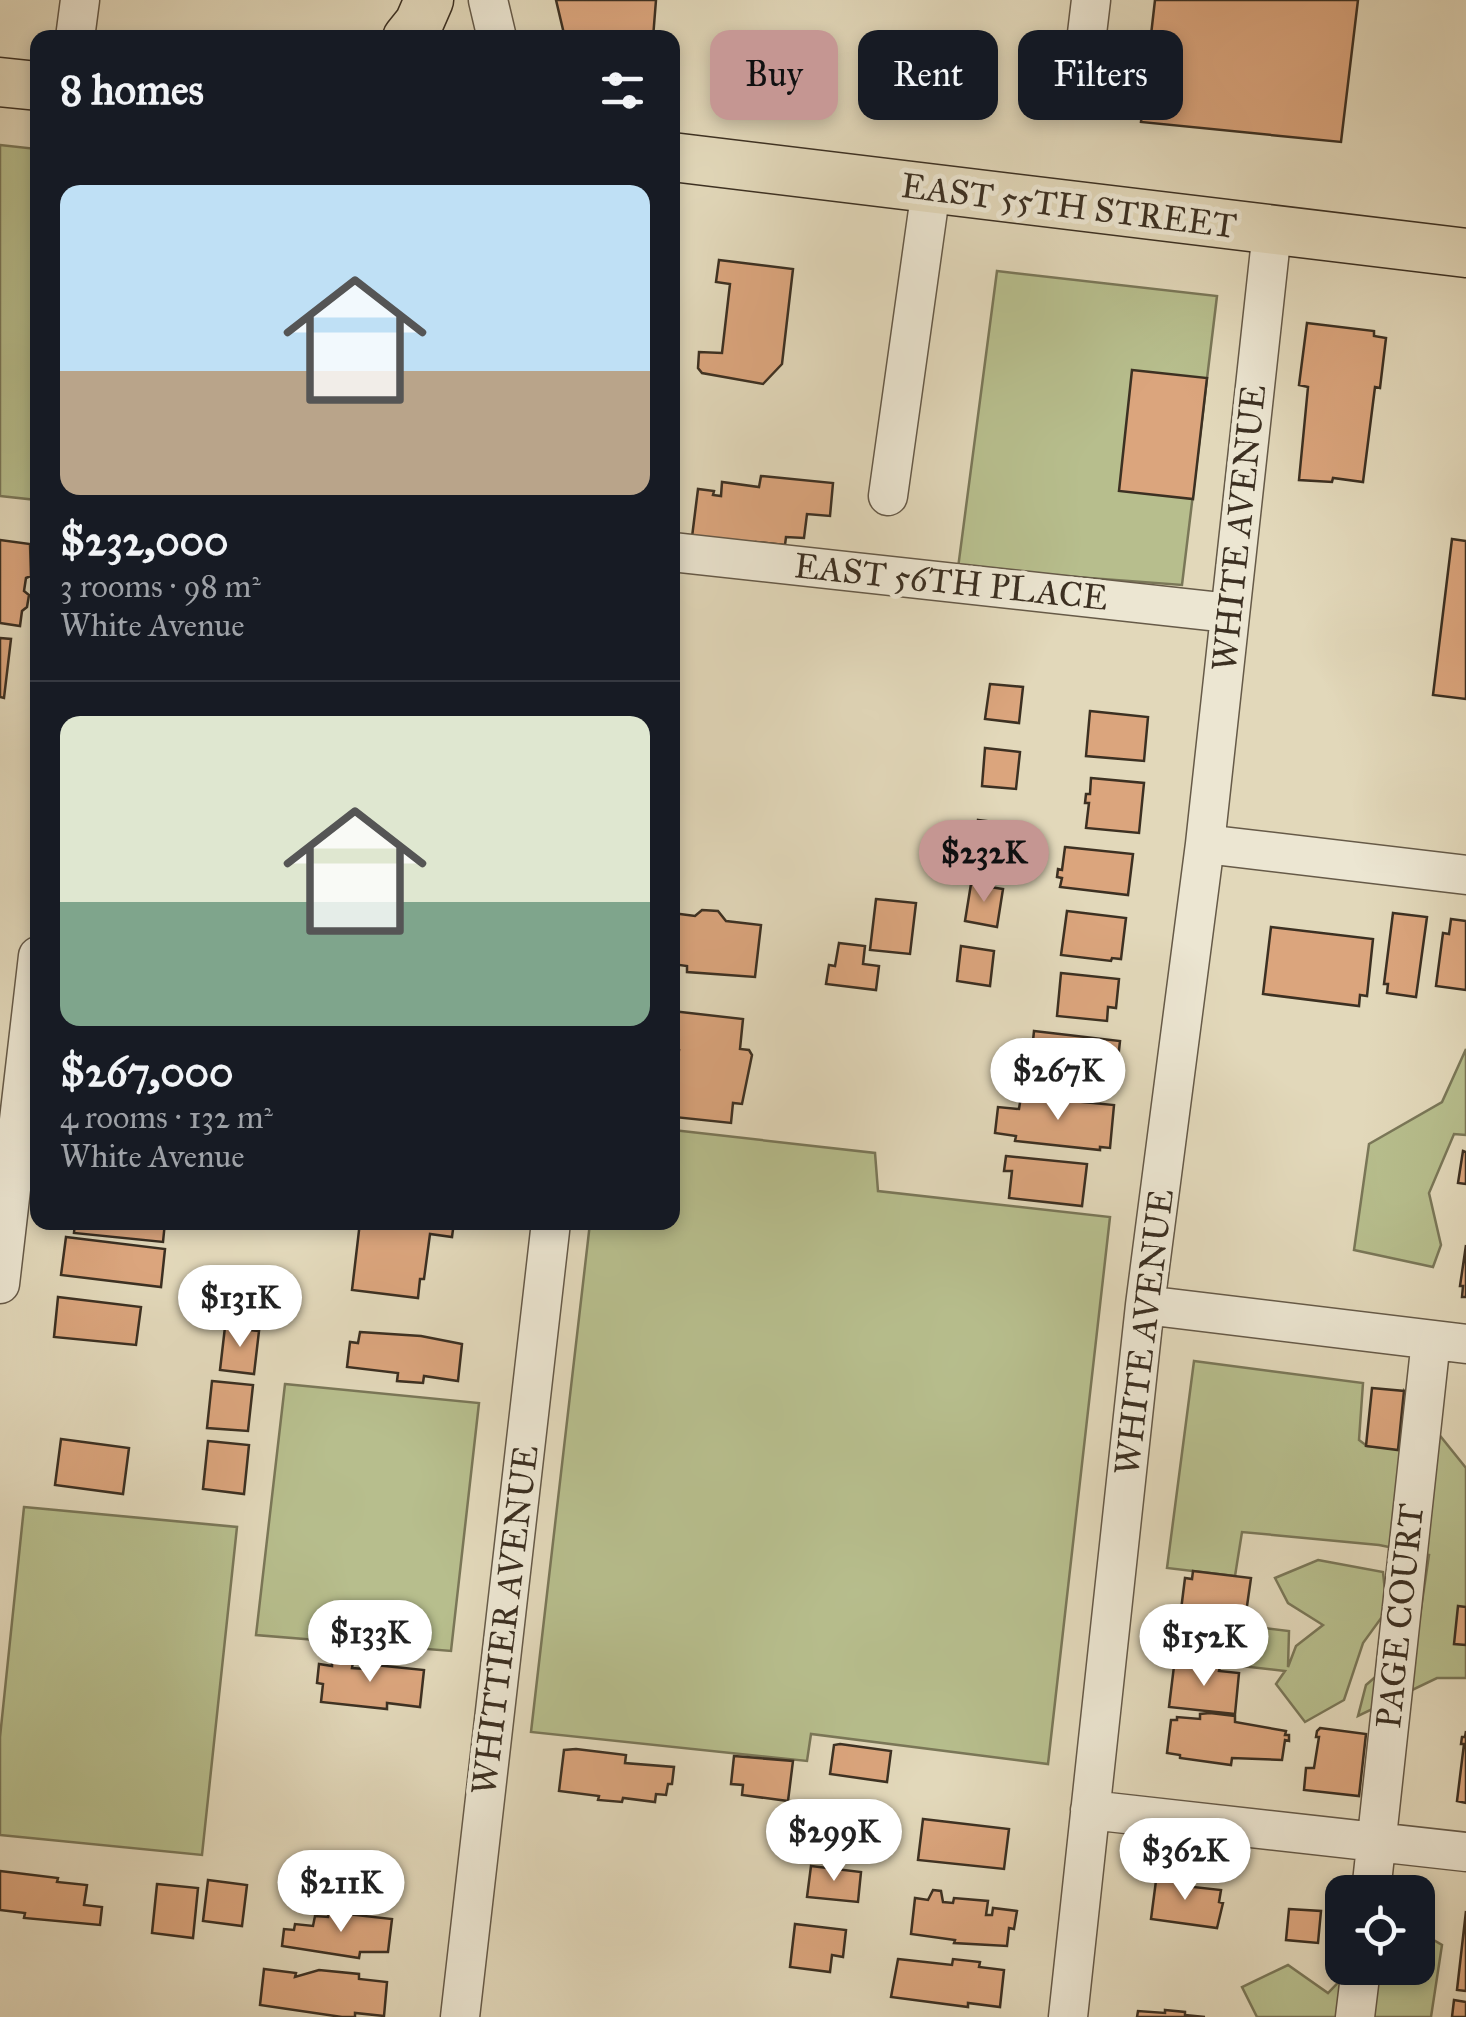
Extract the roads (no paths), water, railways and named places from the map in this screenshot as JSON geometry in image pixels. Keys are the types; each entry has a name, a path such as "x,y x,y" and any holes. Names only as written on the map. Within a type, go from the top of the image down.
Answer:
{"main road":[{"path":"414,30 429,0"},
{"path":"0,82 30,85"},
{"name":"EAST 55TH STREET","path":"680,158 1466,253"}],"street":[{"path":"77,30 80,0"},
{"path":"488,0 495,30"},
{"path":"1087,30 1091,0"},
{"path":"888,496 931,189"},
{"name":"WHITE AVENUE","path":"1068,2017 1145,1305 1205,844 1272,231"},
{"name":"EAST 56TH PLACE","path":"680,553 1229,613"},
{"path":"1205,844 1466,874"},
{"path":"0,1284 9,1126 30,1003"},
{"name":"WHITTIER AVENUE","path":"460,2017 550,1230"},
{"path":"1145,1305 1448,1342"},
{"name":"PAGE COURT","path":"1373,1875 1448,1342"},
{"path":"1090,1810 1466,1852"},
{"path":"1355,2017 1359,1985"}]}
